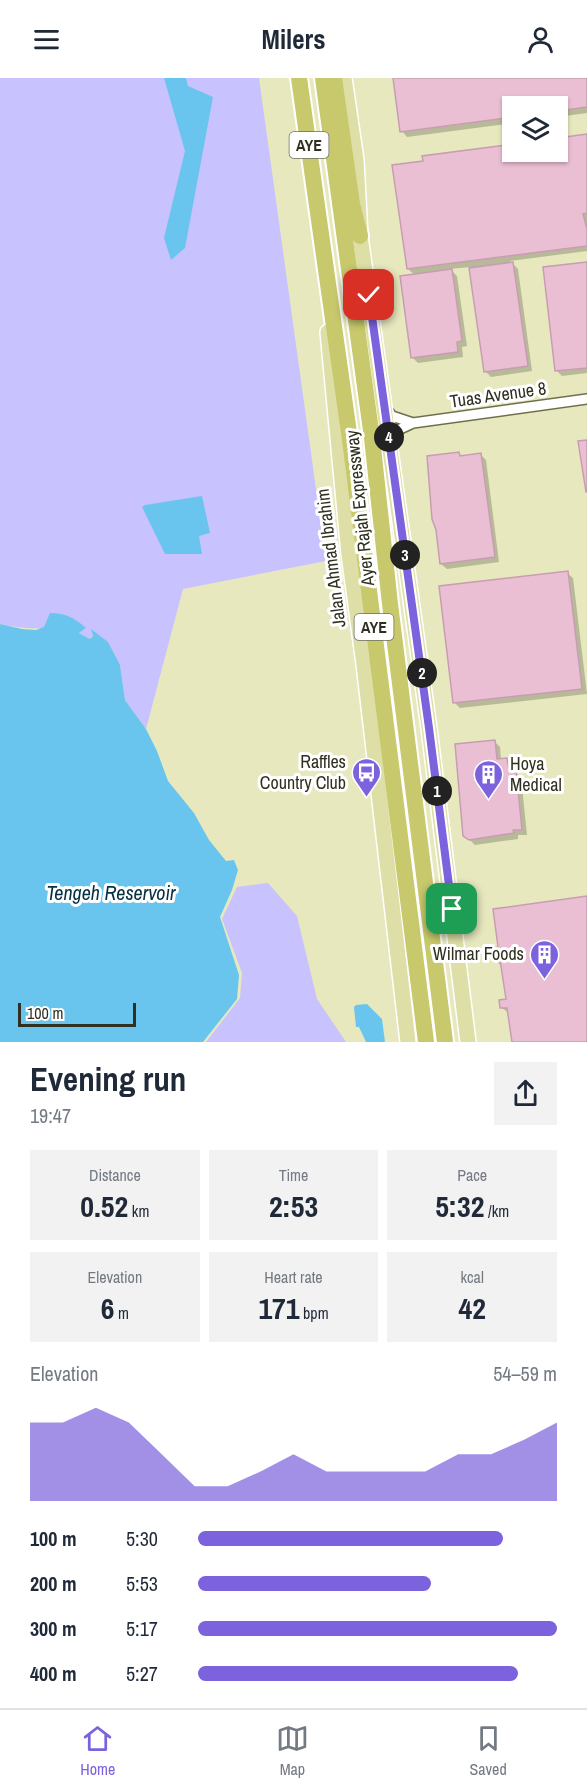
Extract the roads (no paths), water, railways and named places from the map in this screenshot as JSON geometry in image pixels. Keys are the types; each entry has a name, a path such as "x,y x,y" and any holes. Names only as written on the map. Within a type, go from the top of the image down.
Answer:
{"highway":[{"name":"Ayer Rajah Expressway","path":"299,78 350,440 426,1042"},
{"name":"Ayer Rajah Expressway","path":"323,78 372,438 445,1042"},
{"path":"334,78 355,222 360,236"}],"main road":[{"path":"344,78 356,160 360,236 429,728 468,1042"},
{"name":"Jalan Ahmad Ibrahim","path":"319,212 332,383 349,554 408,1042"}],"street":[{"name":"Tuas Avenue 8","path":"389,442 398,430 413,423 587,399"},
{"path":"385,406 392,416 413,423"}],"water":[{"path":"164,78 186,78 188,86 213,97 185,248 171,260 164,238 185,151"},
{"path":"202,496 210,533 199,536 202,554 165,554 142,507"},
{"name":"Tengeh Reservoir","path":"50,613 74,619 86,628 79,633 90,639 93,636 91,629 108,642 120,665 125,700 146,729 168,781 194,813 209,840 226,861 234,860 238,870 220,917 239,975 237,999 203,1042 0,1042 0,624 36,630 44,627"},
{"path":"367,1004 382,1019 385,1042 366,1042 359,1027 356,1027 354,1007"}],"place":[{"name":"Raffles Country Club","path":"367,798"},
{"name":"Hoya Medical","path":"489,800"},
{"name":"Wilmar Foods","path":"545,980"}]}
